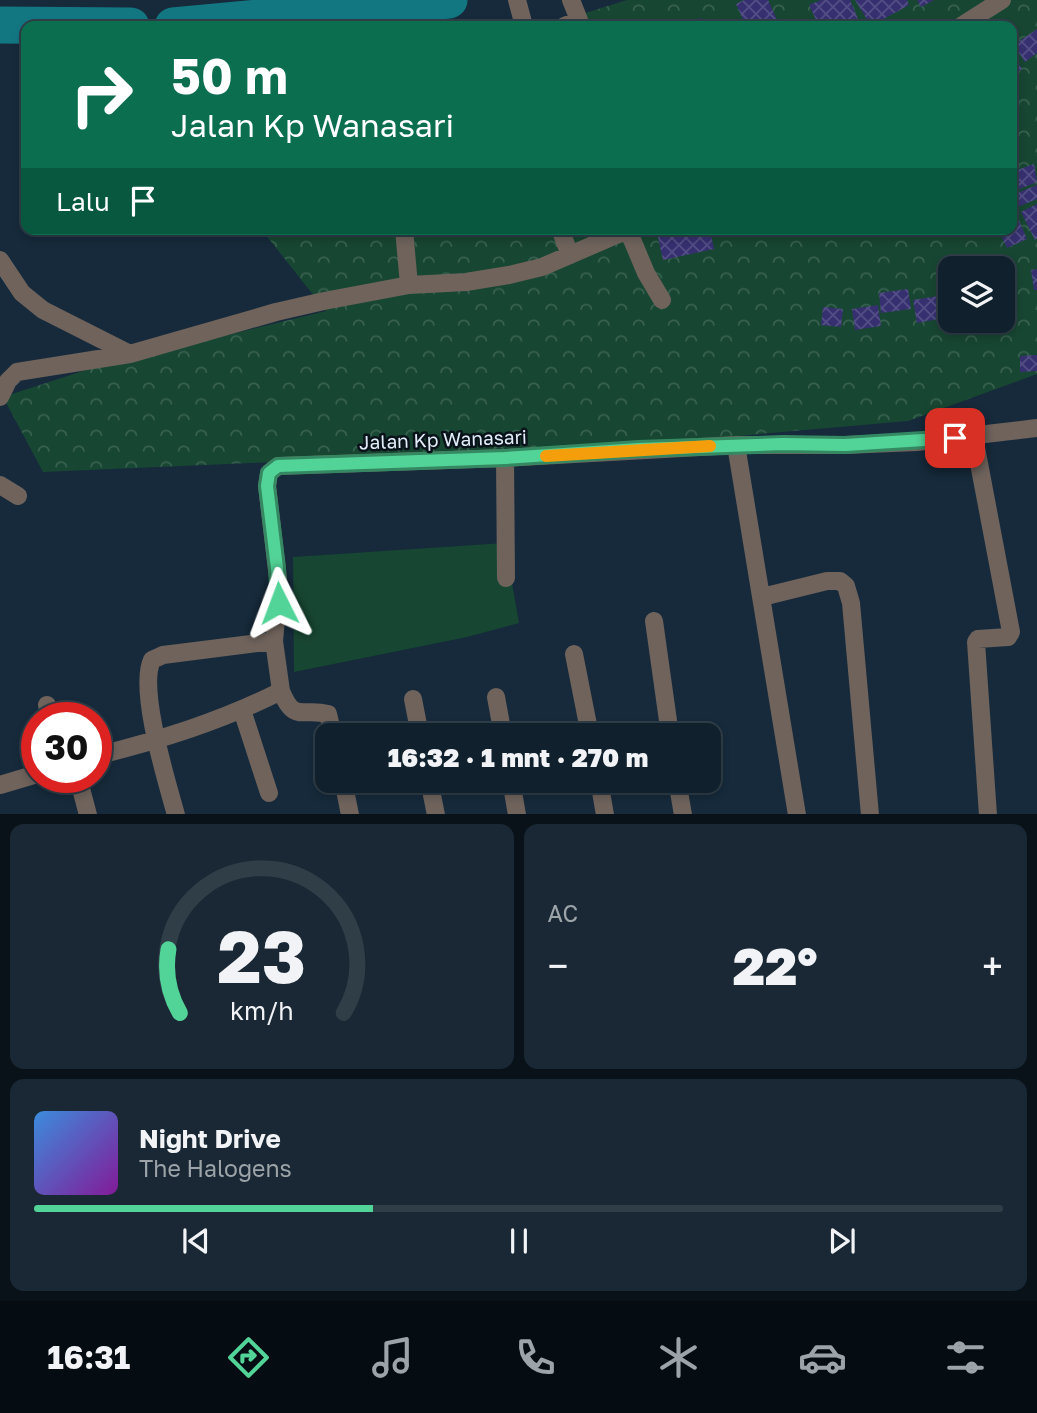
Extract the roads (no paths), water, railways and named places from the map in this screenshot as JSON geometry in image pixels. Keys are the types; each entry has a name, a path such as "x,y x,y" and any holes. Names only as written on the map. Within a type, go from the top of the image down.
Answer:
{"street":[{"path":"517,0 523,21"},
{"path":"571,0 571,21"},
{"path":"969,21 1002,0"},
{"path":"405,235 409,285"},
{"path":"562,235 570,256"},
{"path":"0,397 8,381 17,372 130,354 276,312 409,285 466,282 509,275 542,267 618,235"},
{"path":"631,235 646,274 662,300"},
{"path":"0,260 22,293 43,310 130,354"},
{"name":"Jalan Kp Wanasari","path":"281,691 274,641 279,587 267,486 267,479 273,469 285,465 505,458 639,449 736,445 845,445 974,436 1037,428"},
{"path":"974,436 1011,632 1008,637 978,639 976,642 988,814"},
{"path":"736,445 797,814"},
{"path":"505,458 506,578"},
{"path":"0,485 18,496"},
{"path":"762,597 833,581 844,582 846,586 854,624 870,814"},
{"path":"654,621 668,723"},
{"path":"176,814 156,741 147,675 152,660 163,655 274,641"},
{"path":"574,654 588,723"},
{"path":"112,752 156,741 243,710 281,691 292,710 328,714 330,723"},
{"path":"496,697 501,723"},
{"path":"413,699 418,723"},
{"path":"243,710 269,793"},
{"path":"0,785 21,779"},
{"path":"83,793 89,814"},
{"path":"346,793 350,814"},
{"path":"432,793 436,814"},
{"path":"513,793 517,814"},
{"path":"602,793 606,814"},
{"path":"679,793 683,814"}],"waterway":[{"path":"226,21 449,0"},
{"path":"0,25 21,25"}]}
